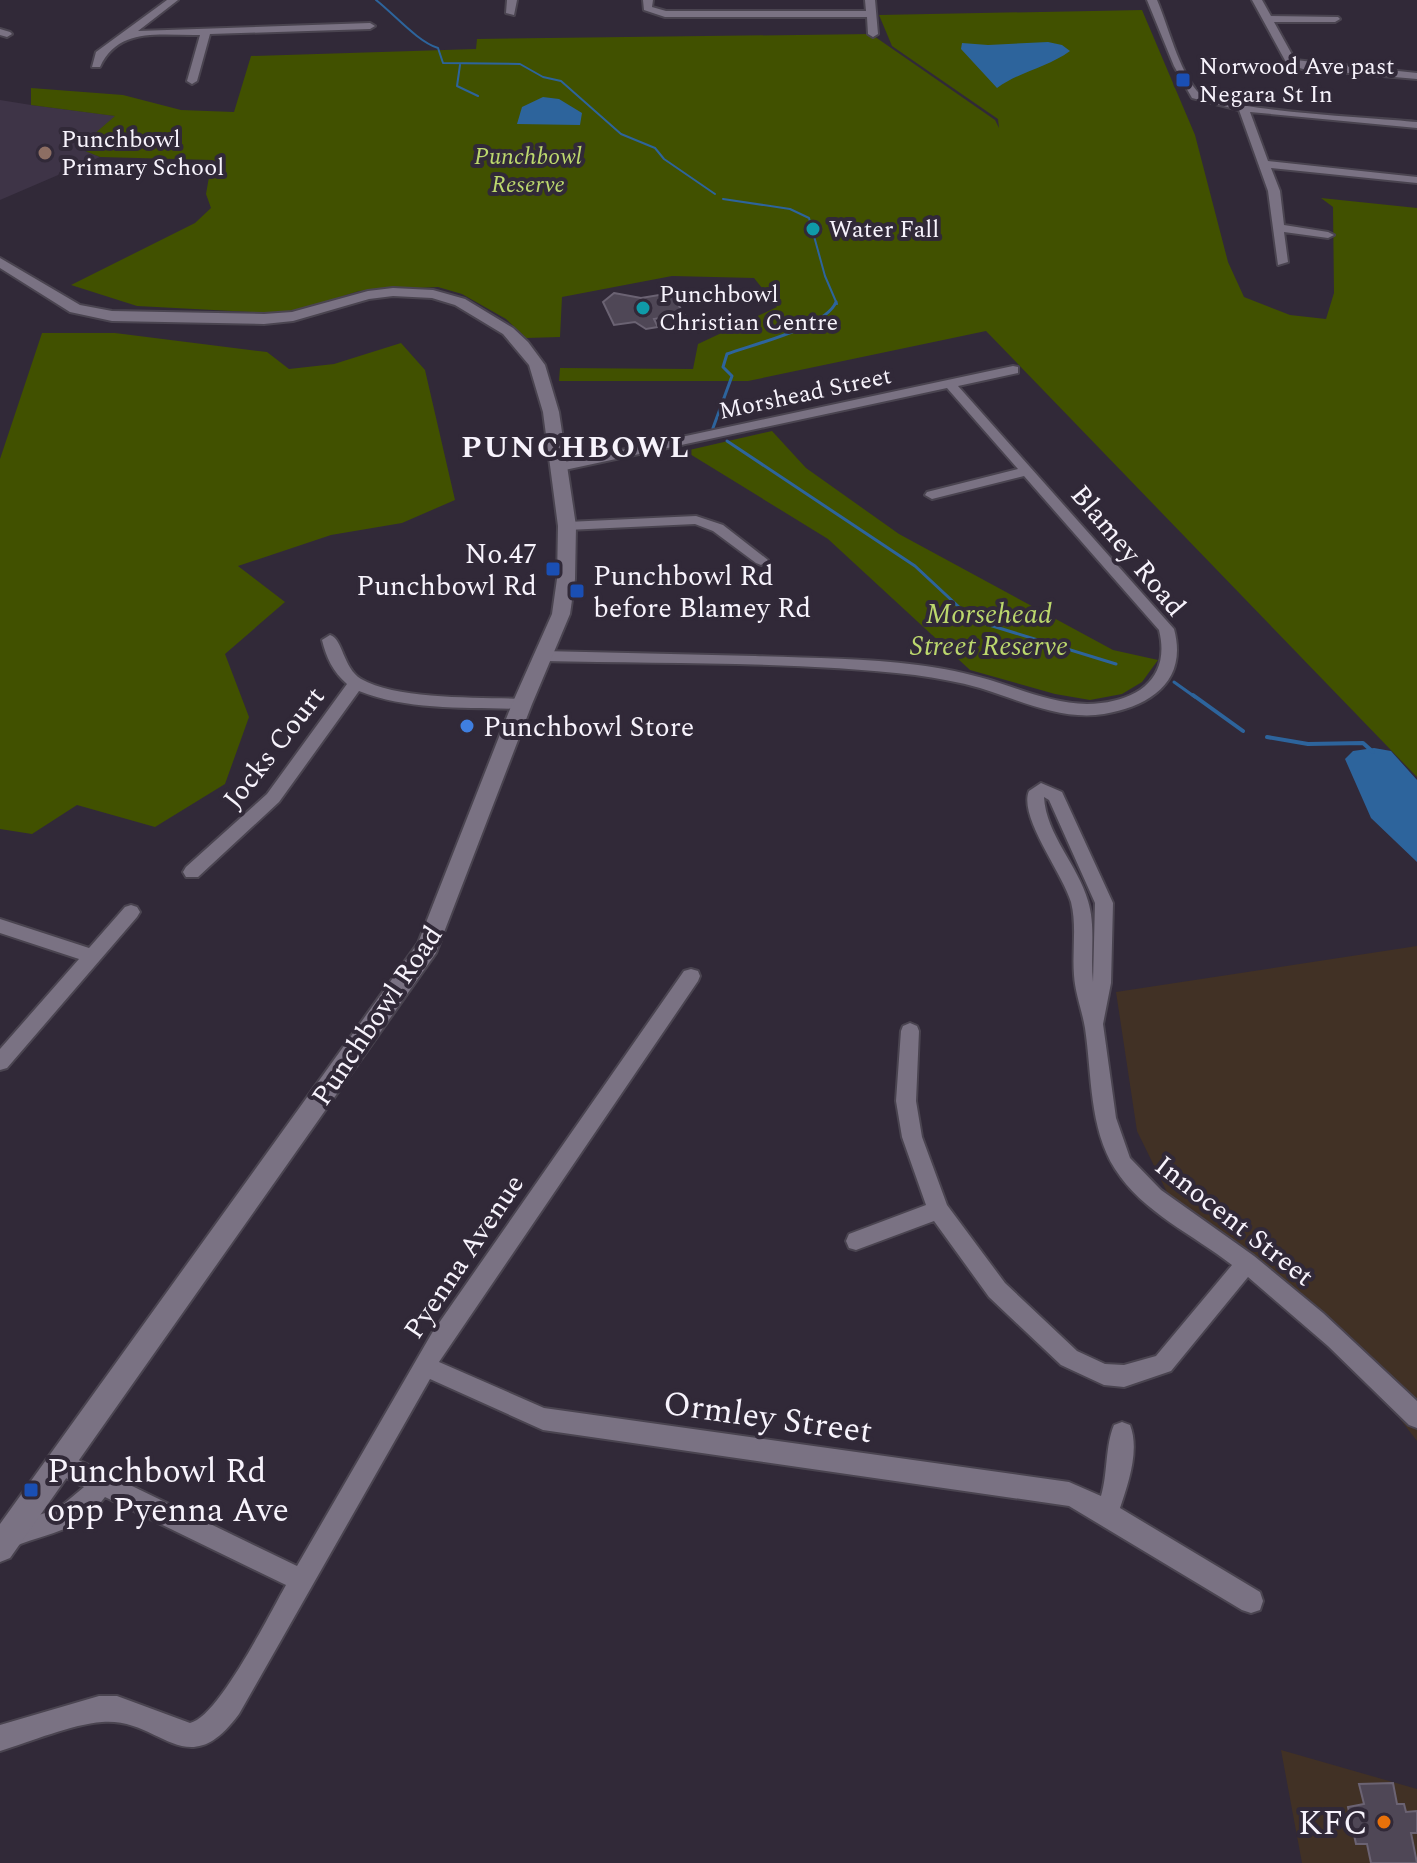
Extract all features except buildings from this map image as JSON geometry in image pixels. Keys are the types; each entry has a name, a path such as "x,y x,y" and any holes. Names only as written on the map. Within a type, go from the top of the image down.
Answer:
{"street":[{"path":"96,65 100,54 173,0"},
{"path":"511,13 512,0"},
{"path":"648,0 647,8 665,14 871,14"},
{"path":"870,0 873,34"},
{"path":"1152,0 1193,93 1213,103 1417,125"},
{"path":"1257,0 1288,59 1297,64 1417,76"},
{"path":"1267,19 1335,19"},
{"path":"126,34 370,26"},
{"path":"192,81 205,33"},
{"path":"1243,108 1274,191 1282,262"},
{"path":"1266,164 1417,180"},
{"path":"1278,228 1328,235"},
{"name":"Punchbowl Road","path":"0,262 75,309 112,316 264,319 303,314 381,293 414,292 450,298 508,331 528,351 543,378 560,467 567,526 565,594 561,614 522,704 428,947 3,1543"},
{"name":"Morshead Street","path":"560,467 1013,370"},
{"name":"Blamey Road","path":"543,656 887,666 968,680 1068,708 1120,705 1160,681 1171,662 1172,645 1166,629 950,384"},
{"path":"932,495 1027,471"},
{"path":"567,526 696,520 718,528 761,560"},
{"path":"330,640 333,656 356,683 434,700 522,704"},
{"name":"Jocks Court","path":"192,872 273,798 356,683"},
{"name":"Innocent Street","path":"1094,1024 1102,983 1104,903 1056,796 1041,789 1035,795 1036,813 1058,851 1081,909 1083,979 1094,1024 1114,1148 1123,1164 1152,1193 1247,1263 1338,1338 1417,1417"},
{"path":"0,1062 131,912"},
{"path":"0,926 91,956"},
{"name":"Pyenna Avenue","path":"0,1738 99,1709 117,1709 190,1736 199,1735 216,1724 230,1705 425,1366 691,976"},
{"path":"910,1031 906,1101 912,1137 938,1210 965,1251 1027,1321 1069,1358 1104,1374 1124,1376 1163,1364 1247,1263"},
{"path":"856,1241 938,1210"},
{"name":"Ormley Street","path":"425,1366 543,1419 1069,1494 1107,1513 1251,1601"},
{"path":"1107,1513 1119,1474 1122,1433"},
{"path":"60,1463 301,1580"},
{"path":"3,1543 35,1525 70,1516 82,1507 100,1484"}],"shaded area":[{"name":"Punchbowl Primary School","path":"0,100 116,116 78,148 100,157 0,200"},
{"path":"1417,946 1417,1441 1360,1367 1186,1231 1137,1131 1116,992"},
{"path":"1281,1750 1417,1789 1417,1863 1302,1863"}],"green space":[{"name":"Punchbowl Reserve","path":"1142,10 1195,135 1228,262 1244,297 1290,315 1326,319 1334,293 1333,207 1321,198 1417,208 1417,777 986,331 748,381 559,381 560,368 693,369 698,344 777,307 754,278 672,276 562,297 560,337 526,338 506,319 462,294 438,287 359,291 287,314 137,306 71,285 195,223 211,208 206,194 212,160 100,157 78,148 115,116 31,105 31,88 123,95 181,110 234,112 251,56 476,49 477,39 871,34 995,120 999,128 998,119 892,46 879,15"},
{"path":"42,333 115,333 267,352 289,369 334,364 401,343 425,370 455,500 402,523 331,535 238,566 285,602 225,654 249,717 225,784 155,827 77,805 32,834 0,829 0,459"},
{"name":"Morsehead Street Reserve","path":"772,431 806,468 899,534 1113,650 1158,660 1142,682 1122,694 1090,700 1055,694 970,670 828,539 685,451"}],"water":[{"path":"1048,42 1062,45 1070,51 997,88 961,49 962,43"},
{"path":"543,97 559,99 582,113 580,125 517,124 522,107"},
{"path":"1374,748 1391,751 1417,780 1417,862 1371,818 1345,759 1353,751"}],"waterway":[{"path":"376,0 415,34 438,48 443,63 520,64 543,77 561,81 621,134 655,148 664,159 715,194"},
{"path":"460,65 457,86 478,96"},
{"path":"723,199 790,209 809,218 825,276 837,304"},
{"path":"713,428 732,376 723,367 727,354 804,327 830,311 836,302"},
{"path":"727,441 915,566 960,608 986,624 1116,664"},
{"path":"1174,682 1195,697"},
{"path":"1193,695 1243,731"},
{"path":"1267,737 1308,744 1363,743 1373,752"}],"place":[{"name":"Norwood Ave past Negara St In","path":"1183,80"},
{"name":"Punchbowl Primary School","path":"45,153"},
{"name":"Water Fall","path":"813,229"},
{"name":"Punchbowl Christian Centre","path":"643,308"},
{"name":"No.47 Punchbowl Rd","path":"553,569"},
{"name":"Punchbowl Rd before Blamey Rd","path":"577,591"},
{"name":"Punchbowl Store","path":"467,726"},
{"name":"Punchbowl Rd opp Pyenna Ave","path":"31,1490"},
{"name":"KFC","path":"1384,1822"}],"district":[{"name":"PUNCHBOWL","path":"576,447"}]}
